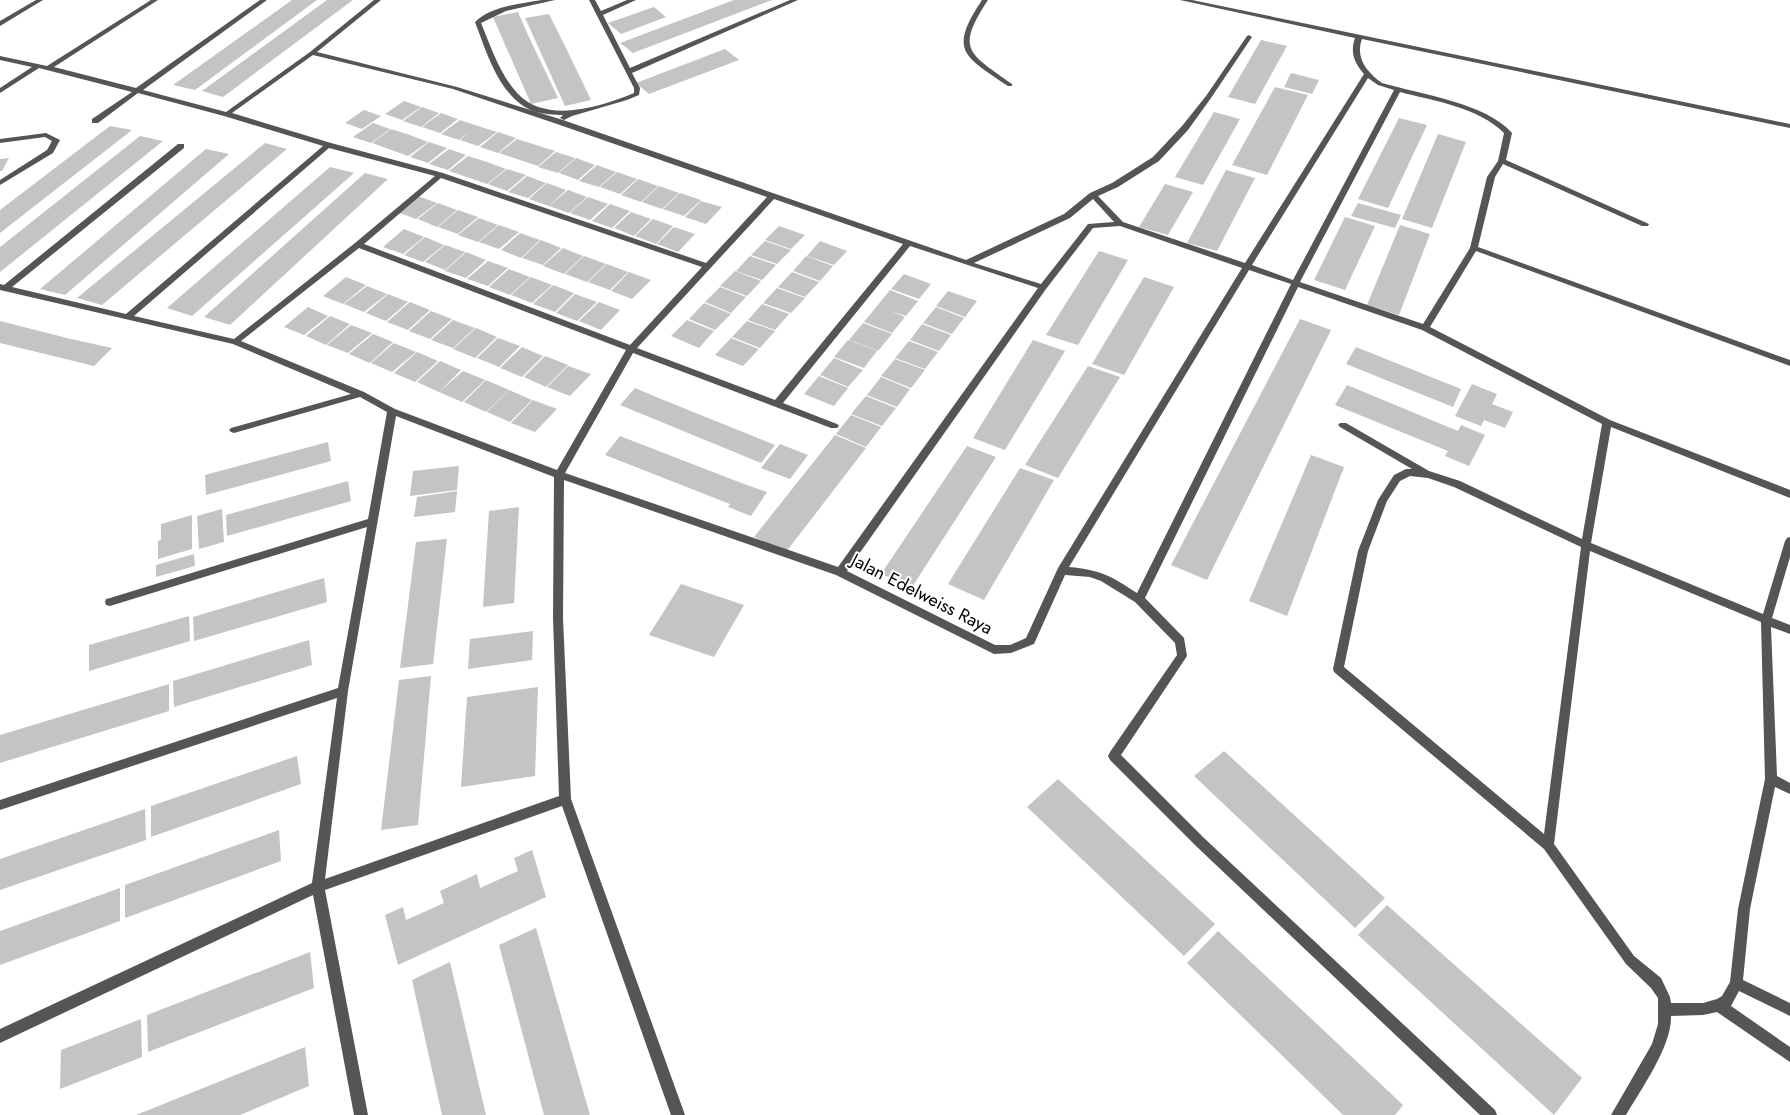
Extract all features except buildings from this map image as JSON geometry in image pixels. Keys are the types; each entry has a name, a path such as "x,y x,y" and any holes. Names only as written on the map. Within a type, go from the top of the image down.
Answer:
{"street":[{"path":"0,24 40,0"},
{"path":"48,68 155,0"},
{"path":"95,120 264,0"},
{"path":"227,114 312,53 378,0"},
{"path":"552,0 525,4 485,16 478,22 494,65 519,100 536,110 569,114 625,99 636,94 637,88 592,0"},
{"path":"599,14 633,0"},
{"path":"628,72 795,0"},
{"path":"986,0 974,16 965,33 968,50 972,58 1010,85"},
{"path":"1182,0 1509,66 1790,126"},
{"path":"966,263 1067,216 1093,195 1115,185 1156,159 1185,128 1209,97 1249,37"},
{"path":"1359,37 1355,51 1362,70 1380,84 1468,110 1499,123 1508,133 1502,161 1491,177 1474,248 1425,328"},
{"path":"312,53 455,88 560,122 966,263 1044,287"},
{"path":"0,58 48,68 134,92 227,114 328,145 440,175 706,266"},
{"path":"0,91 38,66"},
{"name":"Jalan Edelweiss Raya","path":"3,287 235,342 361,394 392,411 559,475 840,572 994,650 1011,649 1030,641 1062,571 1247,266 1367,75"},
{"path":"1139,599 1296,282 1397,90"},
{"path":"560,122 569,114"},
{"path":"0,141 46,135 56,140 50,151 0,184"},
{"path":"127,317 328,145"},
{"path":"3,287 181,146"},
{"path":"1502,161 1645,224"},
{"path":"235,342 358,245 440,175"},
{"path":"678,1115 565,799 558,618 559,475 630,349 773,195"},
{"path":"1093,195 1120,224"},
{"path":"840,572 1044,287 1091,226 1120,224 1136,228 1425,328 1607,422 1790,494"},
{"path":"777,404 908,242"},
{"path":"358,245 834,426"},
{"path":"1474,248 1790,363"},
{"path":"234,430 361,394"},
{"path":"361,1115 318,886 343,691 371,522 392,411"},
{"path":"1548,845 1586,545 1607,422"},
{"path":"1343,425 1400,456 1428,474"},
{"path":"1618,1115 1658,1047 1665,1024 1666,1010 1664,997 1656,983 1630,960 1548,845 1338,668 1363,550 1383,500 1397,478 1409,472 1428,474 1457,484 1586,545 1790,630"},
{"path":"110,602 371,522"},
{"path":"1666,1010 1703,1009 1718,1005 1728,1001 1736,983 1744,909 1771,779 1766,620 1790,541"},
{"path":"1062,571 1090,573 1105,578 1139,599 1180,641 1182,656 1114,756 1200,842 1490,1115"},
{"path":"0,805 343,691"},
{"path":"1771,779 1790,789"},
{"path":"0,1036 318,886 565,799"},
{"path":"1736,983 1790,1010"},
{"path":"1718,1005 1790,1055"}]}
